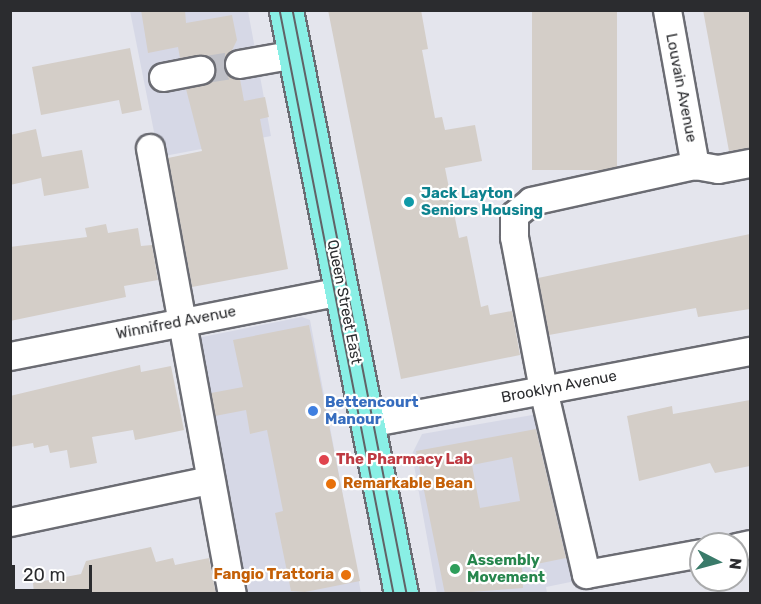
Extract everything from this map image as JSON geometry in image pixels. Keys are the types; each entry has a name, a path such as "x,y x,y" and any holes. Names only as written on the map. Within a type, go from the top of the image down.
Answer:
{"main road":[{"name":"Queen Street East","path":"286,10 401,594"}],"street":[{"name":"Louvain Avenue","path":"667,10 695,165"},
{"path":"239,64 295,54"},
{"path":"163,76 200,70"},
{"path":"150,148 180,322 232,594"},
{"path":"689,555 586,574 543,389 514,237 514,215 531,201 695,165 718,169 750,163"},
{"name":"Winnifred Avenue","path":"10,356 342,291"},
{"name":"Brooklyn Avenue","path":"368,423 750,351"},
{"path":"10,522 210,480"}],"shaded area":[{"path":"130,11 248,11 271,136 159,157"},
{"path":"302,317 310,320 361,593 237,593 192,339"},
{"path":"561,410 595,577 546,587 547,593 437,593 412,454 422,434"}],"building":[{"path":"141,10 185,10 186,23 232,15 237,40 224,67 240,79 244,101 265,97 269,117 260,119 288,269 192,287 168,158 202,151 186,89 210,82 215,67 205,55 180,58 178,47 148,53"},
{"name":"Jack Layton Seniors Housing","path":"328,10 421,10 428,49 422,50 435,118 442,117 445,130 475,125 482,161 445,168 459,238 467,236 481,307 488,305 490,315 512,311 520,355 401,379"},
{"path":"532,10 617,10 617,170 532,170"},
{"path":"703,10 750,10 750,148 729,151"},
{"path":"130,48 142,110 122,114 119,100 41,115 32,67"},
{"path":"36,129 42,157 82,150 89,188 44,196 41,178 10,185 10,135"},
{"path":"106,224 108,233 138,228 141,246 152,245 158,280 124,286 126,297 10,321 10,247 87,237 85,228"},
{"path":"750,234 750,309 698,317 696,308 549,335 538,278"},
{"path":"309,325 360,581 305,592 291,591 275,513 283,511 267,430 250,434 246,410 215,416 211,393 243,387 233,340"},
{"path":"140,365 141,372 171,366 184,430 135,440 133,430 92,437 97,463 70,468 67,450 50,453 48,445 34,448 33,443 10,447 10,396"},
{"path":"750,400 750,466 715,473 710,463 639,481 627,416 672,406 673,414"},
{"path":"536,429 566,558 522,567 523,588 445,594 416,451","holes":["512,457 520,501 480,508 472,465"]},
{"path":"151,547 156,562 173,558 175,565 209,558 216,594 34,594 33,583 81,574 86,561"}],"tunnel":[{"path":"200,70 239,64"}],"tram line":[{"path":"280,10 394,594"},
{"path":"293,10 407,594"}],"place":[{"name":"Jack Layton Seniors Housing","path":"409,202"},
{"name":"Bettencourt Manour","path":"313,411"},
{"name":"The Pharmacy Lab","path":"324,460"},
{"name":"Remarkable Bean","path":"331,484"},
{"name":"Assembly Movement","path":"455,569"},
{"name":"Fangio Trattoria","path":"346,575"}]}
